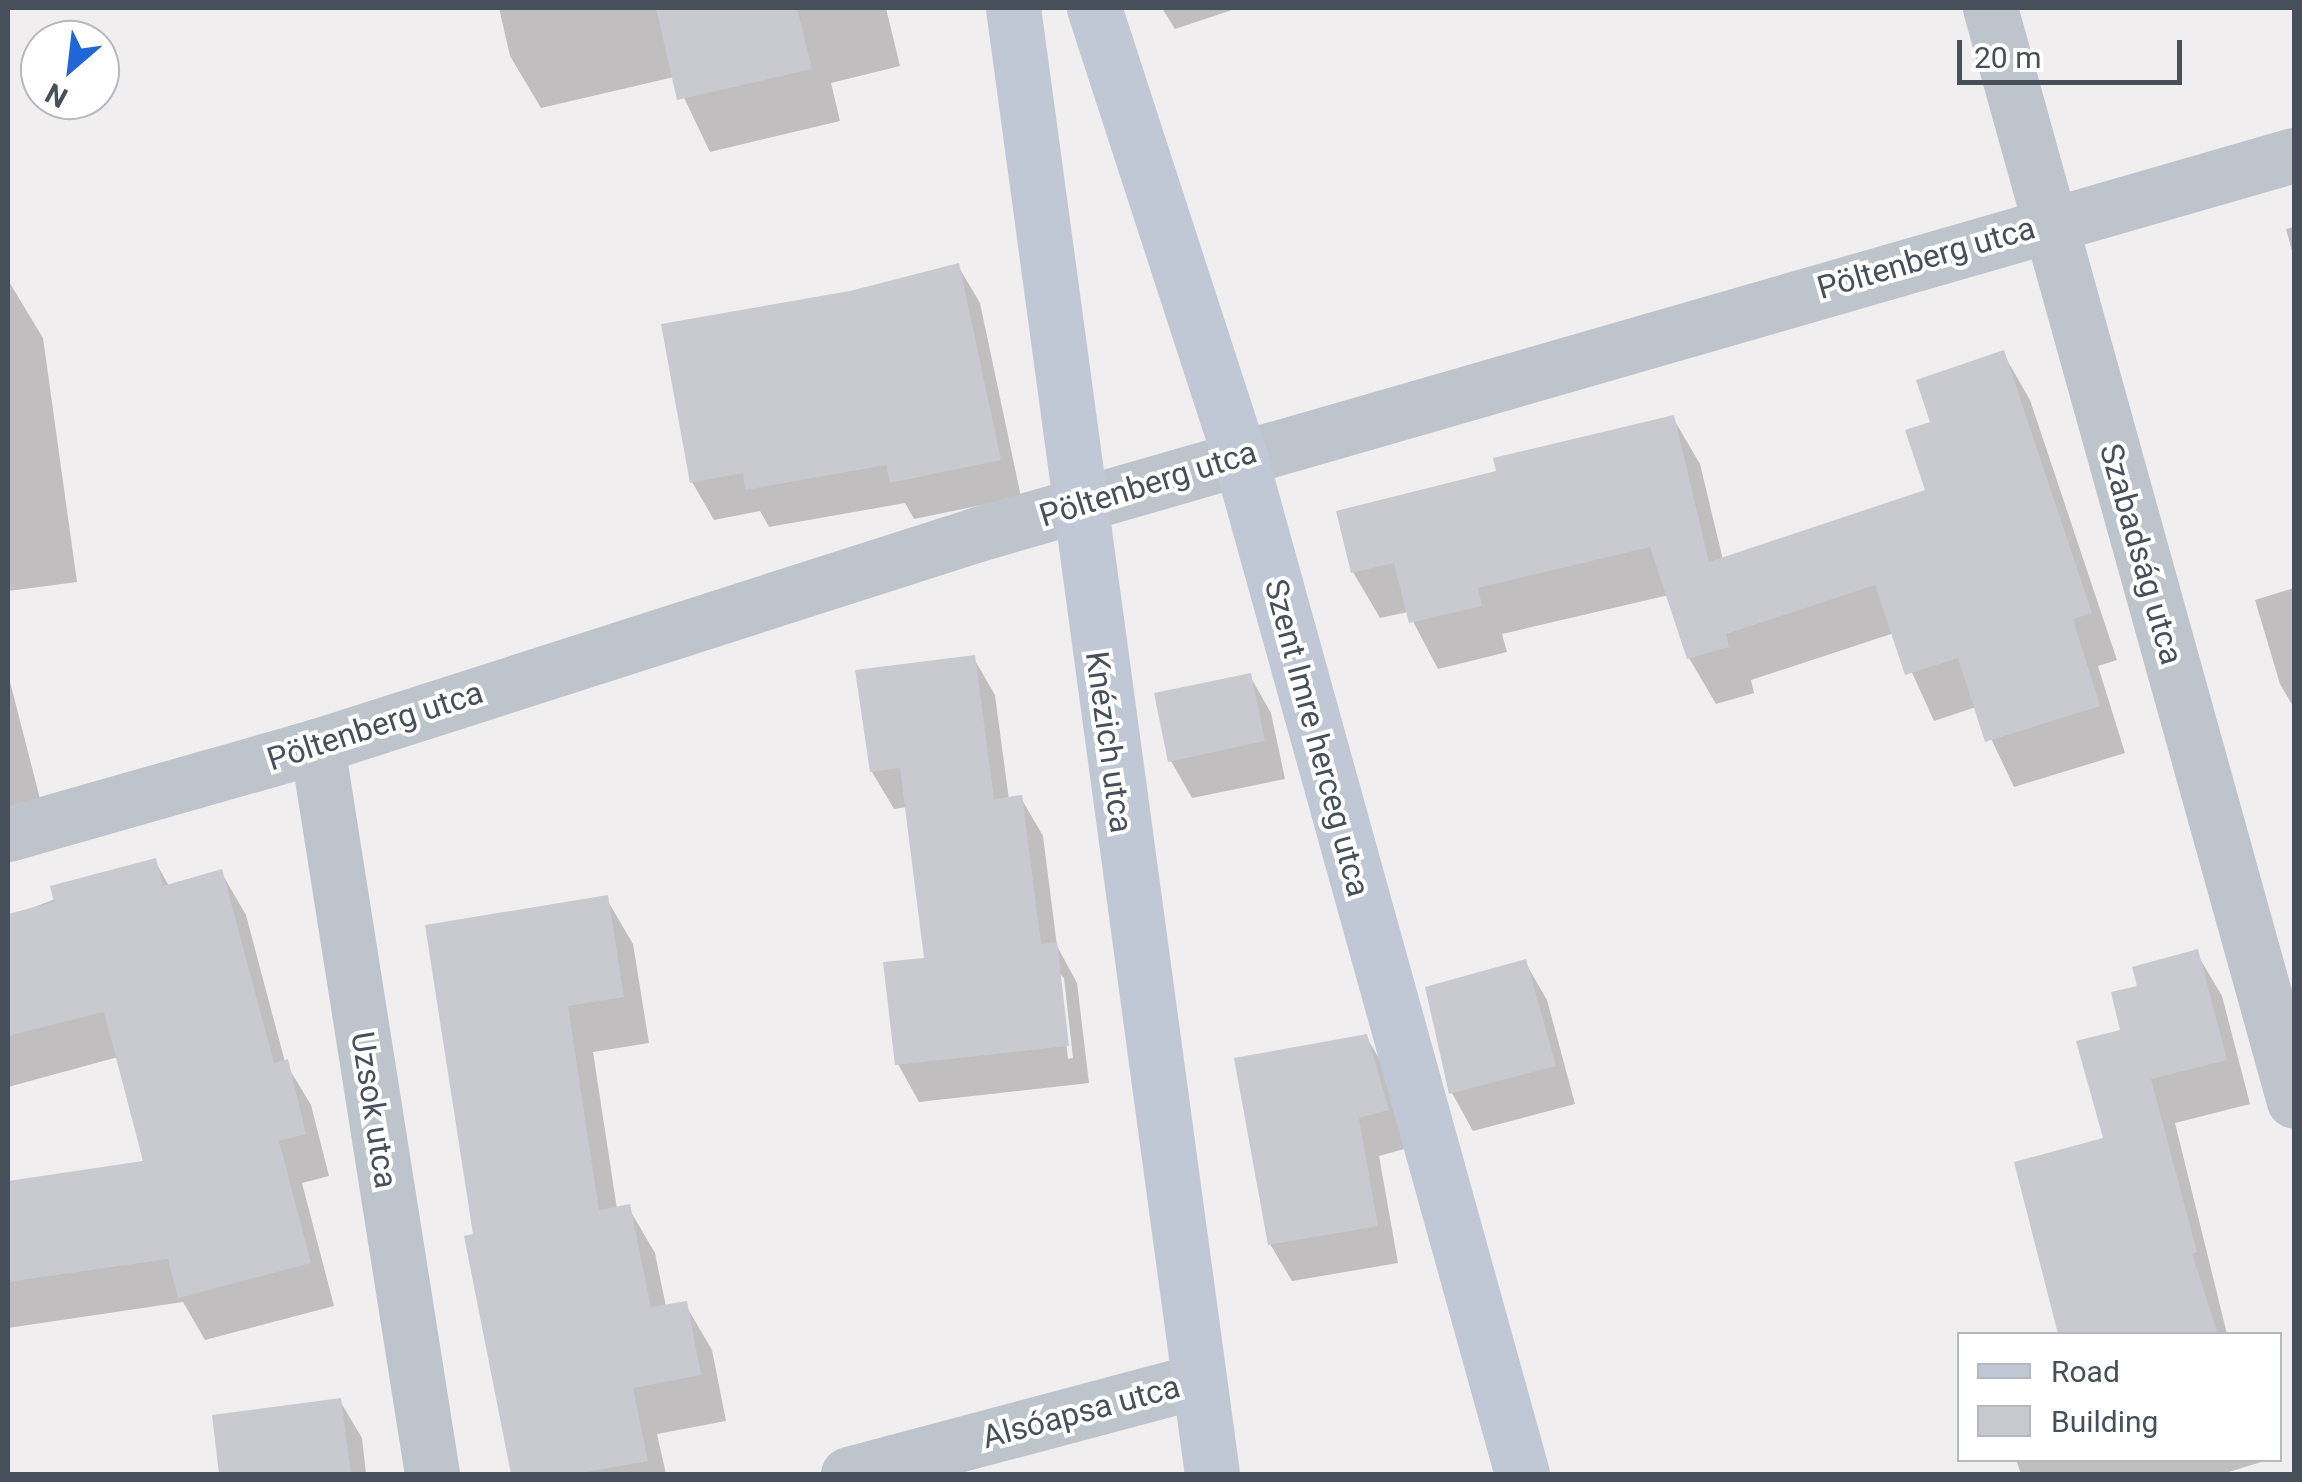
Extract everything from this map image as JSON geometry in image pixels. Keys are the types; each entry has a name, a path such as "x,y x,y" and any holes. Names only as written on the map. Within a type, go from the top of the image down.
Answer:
{"street":[{"name":"Knézich utca","path":"1013,8 1076,507 1212,1474"},
{"name":"Szent Imre herceg utca","path":"1094,8 1240,457 1522,1474"},
{"name":"Szabadság utca","path":"1990,8 2294,1101"},
{"name":"Pöltenberg utca","path":"8,834 317,746 1240,457 2294,155"},
{"name":"Uzsok utca","path":"317,746 432,1474"},
{"name":"Alsóapsa utca","path":"848,1474 1198,1381"}],"building":[{"path":"656,8 797,8 812,69 677,100"},
{"path":"959,263 1001,460 890,483 886,465 745,490 743,473 690,483 661,324 850,291"},
{"path":"2004,350 2092,613 2073,619 2100,706 1985,742 1958,658 1905,675 1875,585 1726,634 1729,647 1687,659 1650,547 1478,588 1482,606 1409,623 1394,563 1351,573 1336,511 1496,471 1493,458 1674,415 1709,562 1925,490 1905,430 1930,422 1916,380"},
{"path":"975,655 994,799 1022,795 1041,944 1057,942 1069,1046 895,1065 883,962 924,958 900,768 870,772 855,670"},
{"path":"1251,673 1265,741 1168,762 1154,693"},
{"path":"156,858 163,886 222,869 274,1063 288,1059 306,1134 279,1141 311,1263 178,1298 168,1259 8,1282 8,1181 143,1161 104,1012 8,1036 8,914 54,902 50,886"},
{"path":"608,895 624,997 568,1006 599,1210 630,1204 651,1307 687,1301 701,1375 633,1388 648,1461 575,1474 511,1474 464,1236 473,1234 425,925"},
{"path":"2198,949 2227,1060 2151,1079 2197,1252 2192,1254 2217,1332 2057,1332 2014,1162 2103,1138 2076,1041 2120,1030 2111,992 2137,986 2132,967"},
{"path":"1526,959 1556,1066 1449,1094 1425,987"},
{"path":"1367,1034 1389,1110 1359,1118 1378,1226 1268,1245 1234,1058"},
{"path":"341,1398 351,1474 219,1474 212,1415"}]}
